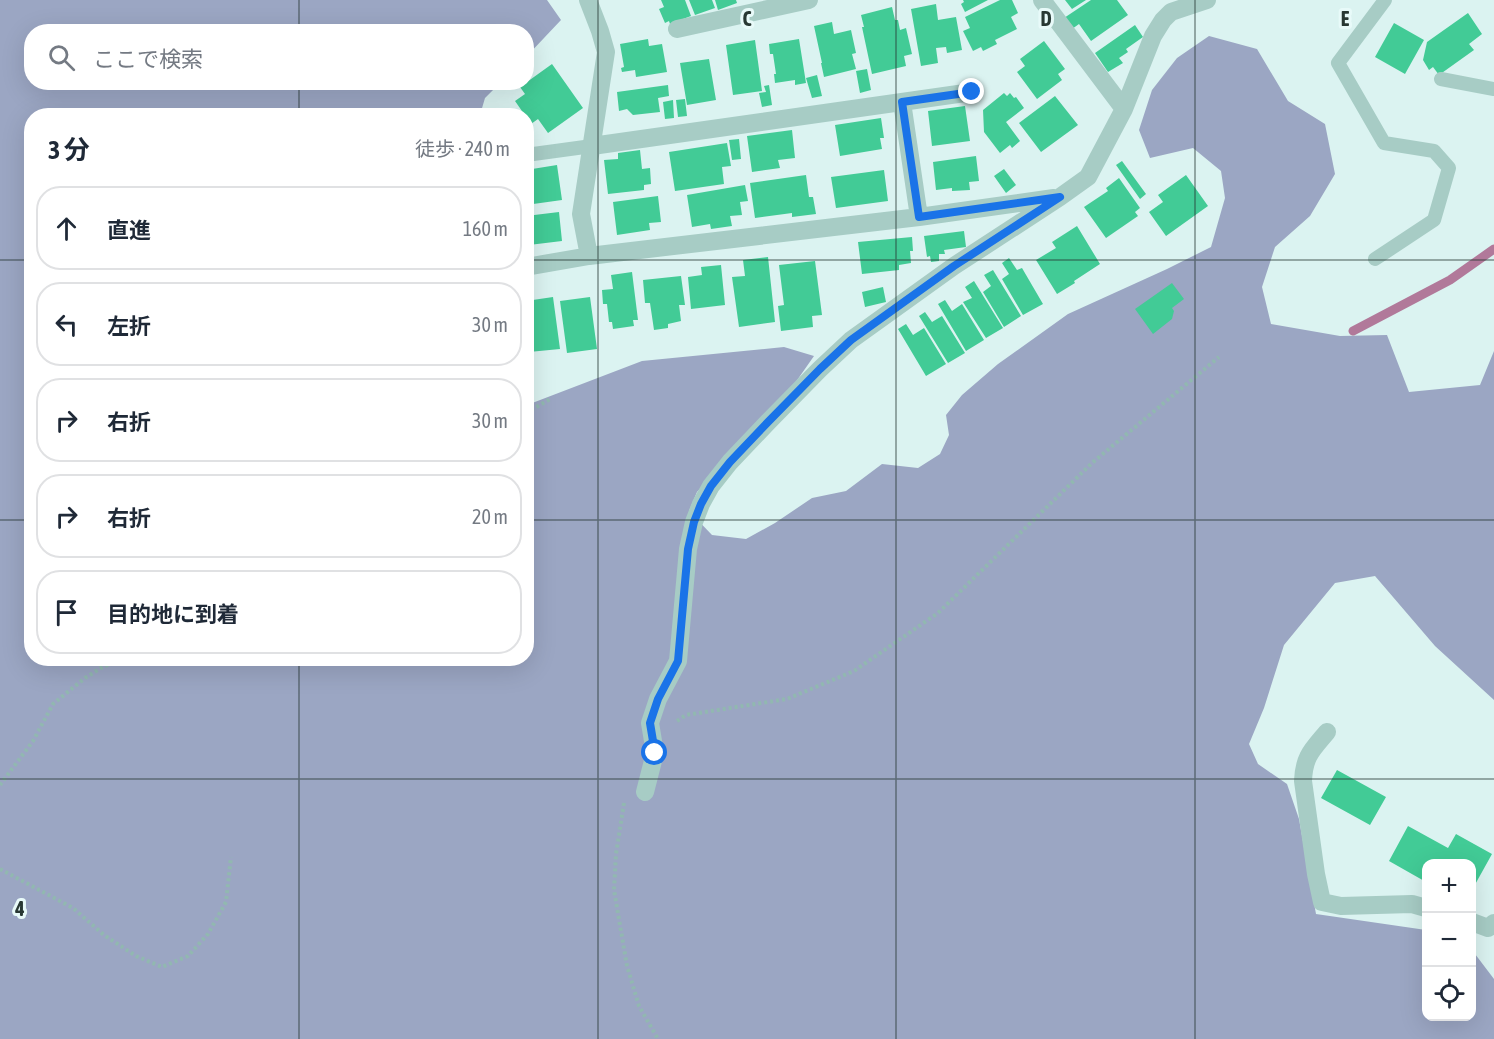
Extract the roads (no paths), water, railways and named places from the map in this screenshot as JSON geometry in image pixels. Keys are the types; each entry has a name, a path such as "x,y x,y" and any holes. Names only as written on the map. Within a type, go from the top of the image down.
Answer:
{"street":[{"path":"588,0 606,52 581,214 589,256"},
{"path":"677,29 809,0"},
{"path":"1042,0 1124,109"},
{"path":"645,792 655,753 650,723 658,699 678,661 688,549 694,522 711,486 768,422 851,340 954,266 1088,177 1124,109 1153,36 1162,20 1171,12 1207,0"},
{"path":"592,146 972,92"},
{"path":"902,102 919,217"},
{"path":"534,266 589,256 919,217 1060,197"},
{"path":"1327,732 1308,755 1303,768 1316,874 1322,902 1341,906 1412,904 1422,907"},
{"path":"1476,924 1488,928 1494,923"}],"lane":[{"path":"1375,259 1434,220 1449,168 1434,151 1384,143 1338,63 1384,0"},
{"path":"1441,79 1494,88"},
{"path":"534,154 592,146"}],"waterway":[{"path":"1353,331 1450,280 1494,249"}]}
